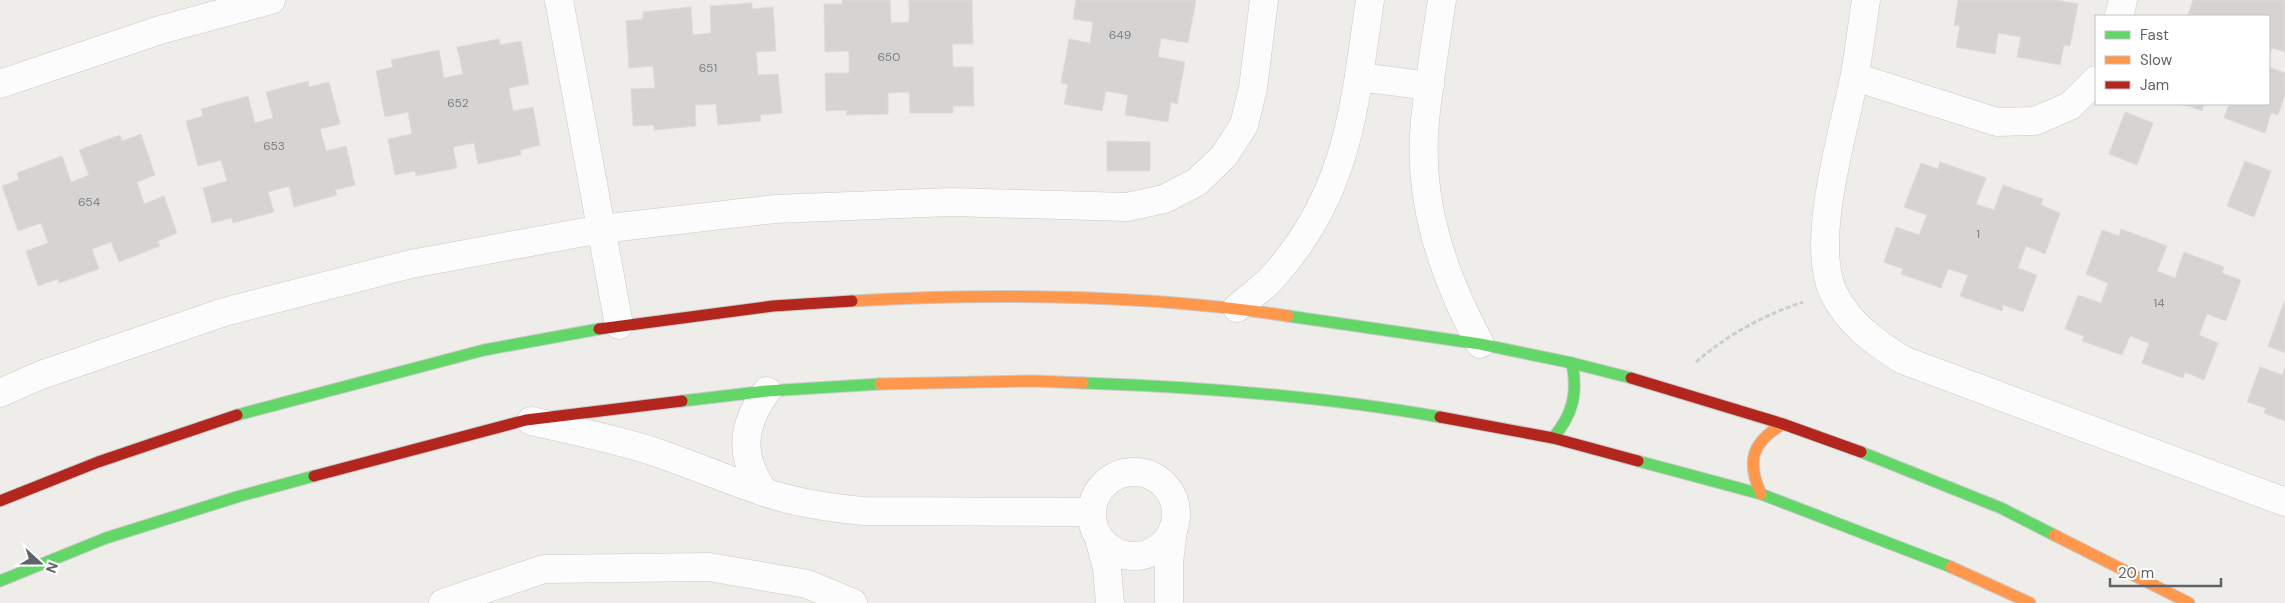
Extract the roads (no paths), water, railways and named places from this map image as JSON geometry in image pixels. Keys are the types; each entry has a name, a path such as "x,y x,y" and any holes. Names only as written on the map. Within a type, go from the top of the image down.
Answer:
{"street":[{"path":"0,84 160,30 271,0"},
{"path":"559,0 620,325"},
{"path":"0,393 41,375 224,312 411,264 601,229 775,209 951,202 1127,207 1164,200 1197,182 1224,156 1244,124 1253,88 1264,0"},
{"path":"1236,308 1270,280 1299,244 1323,204 1341,162 1353,117 1370,0"},
{"path":"1442,0 1424,122 1424,168 1430,214 1444,267 1457,301 1480,344"},
{"path":"1866,0 1855,77 1829,200 1824,238 1825,261 1833,291 1852,322 1871,339 1903,360 2285,502"},
{"path":"2119,15 2123,0"},
{"path":"1855,77 1997,122 2035,121 2070,106 2095,81"},
{"path":"1359,78 1430,86"},
{"path":"0,501 98,462 222,419 484,350 620,325 773,306 927,297 1082,298 1236,308 1480,344 1572,363 1668,388 1783,424 1897,465 2001,508 2189,603"},
{"path":"1553,438 1567,423 1574,404 1576,383 1572,363"},
{"path":"0,581 106,538 222,502 526,420 767,391 903,382 1035,381 1166,386 1297,397 1418,414 1553,438 1761,494 1874,536 1977,578 2030,603"},
{"path":"764,492 755,480 749,465 746,433 750,418 767,391"},
{"path":"526,420 587,433 647,450 764,492 830,508 864,511 1091,512"},
{"path":"1761,494 1754,482 1752,468 1754,454 1760,440 1770,430 1783,424"},
{"path":"1110,603 1107,568 1099,538 1093,526 1091,512 1094,499 1101,487 1111,478 1129,472 1149,474 1161,480 1172,497 1176,516 1169,562 1169,603"},
{"path":"1099,538 1109,549 1124,555 1138,556 1154,552 1165,542 1173,529"},
{"path":"443,603 544,569 709,567 807,584 853,603"}]}
